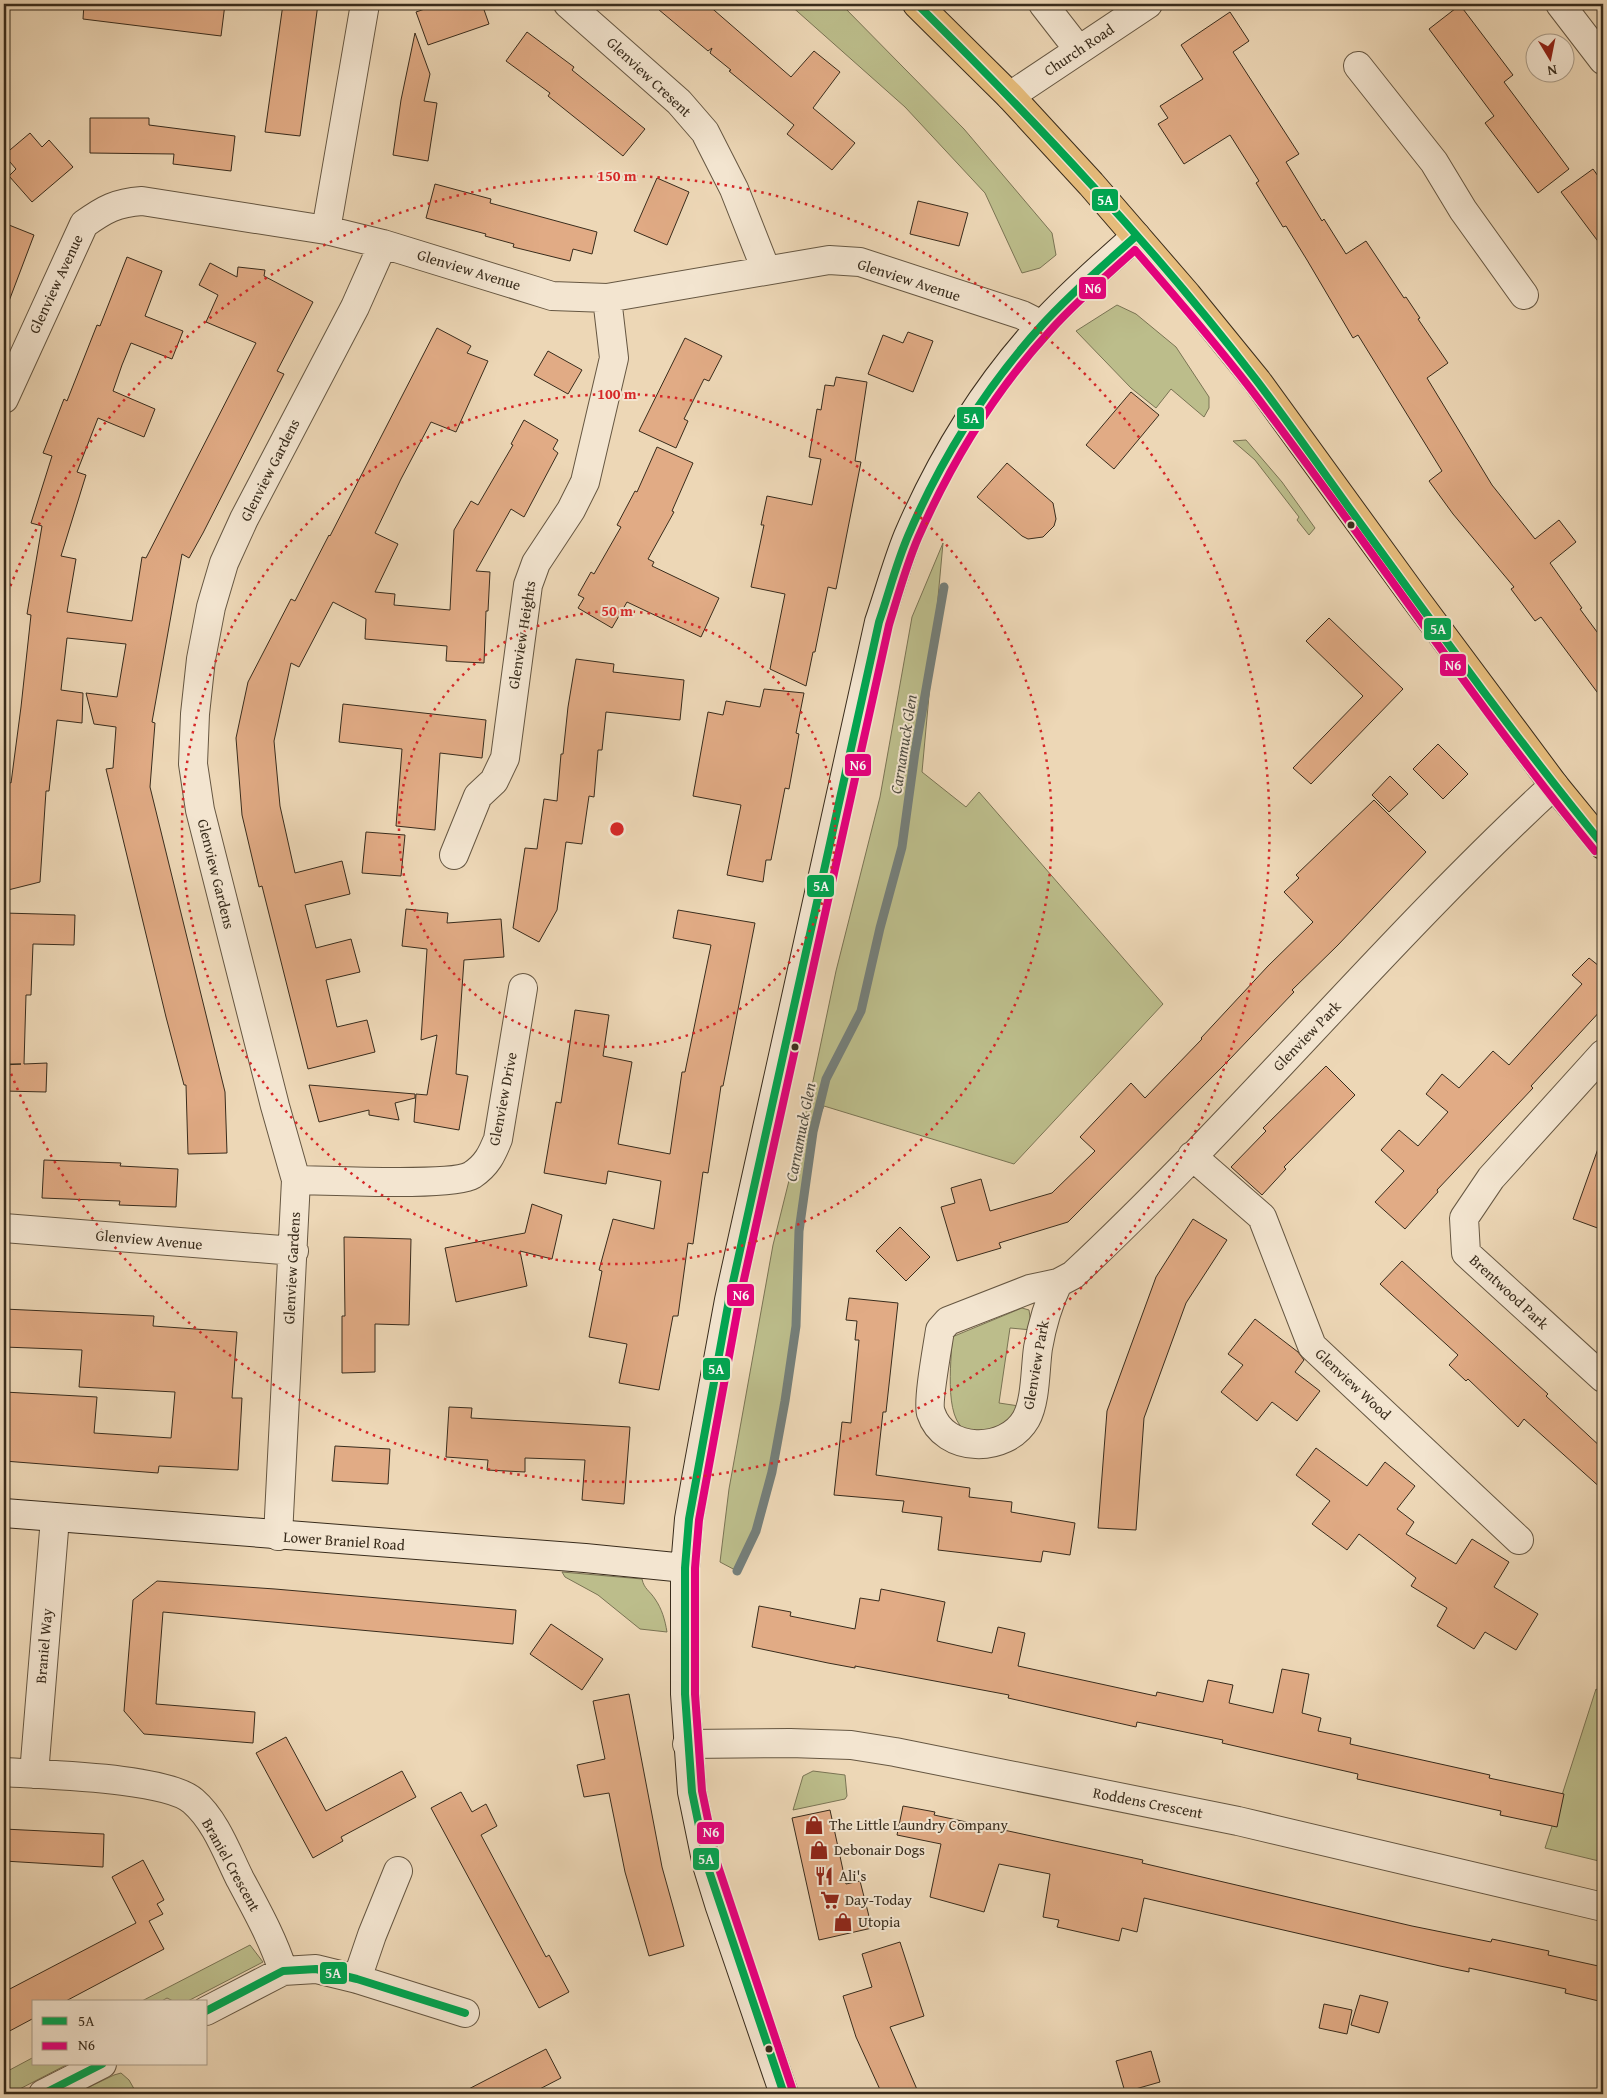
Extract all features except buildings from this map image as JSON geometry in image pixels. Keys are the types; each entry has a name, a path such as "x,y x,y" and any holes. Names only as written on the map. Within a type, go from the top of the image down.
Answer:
{"main road":[{"path":"917,4 1010,96 1187,295 1257,381 1554,785 1603,845"}],"street":[{"path":"326,230 365,4"},
{"name":"Glenview Cresent","path":"568,4 679,102 705,132 734,189 766,270"},
{"path":"1043,4 1078,49"},
{"name":"Church Road","path":"1010,96 1148,4"},
{"path":"1560,4 1595,33 1603,60"},
{"path":"1358,66 1434,162 1463,210 1524,295"},
{"name":"Glenview Avenue","path":"4,399 84,224 102,211 121,203 142,201 326,230 383,244 552,296 607,298 828,260 860,262 1022,316 1042,325"},
{"path":"784,2094 707,1865 692,1792 687,1744 684,1646 685,1568 689,1519 729,1300 879,622 908,536 945,459 979,404 1042,325 1136,236"},
{"name":"Glenview Gardens","path":"278,1536 294,1251 296,1180 275,1106 200,810 193,764 195,714 201,660 210,607 224,563 355,307 383,244"},
{"name":"Glenview Heights","path":"454,855 478,796 494,781 505,758 528,585 536,563 571,510 585,482 614,358 607,298"},
{"name":"Glenview Park","path":"1058,1283 1047,1309 1038,1350 1034,1388 1026,1419 1010,1437 990,1444 968,1444 949,1437 937,1427 930,1411 940,1330 948,1321 1030,1289 1058,1283 1073,1275 1192,1156 1456,880 1554,785"},
{"name":"Glenview Drive","path":"296,1180 436,1181 470,1176 489,1162 498,1139 523,988"},
{"name":"Brentwood Park","path":"1603,1054 1491,1178 1464,1218 1466,1253 1603,1378"},
{"name":"Glenview Wood","path":"1192,1156 1262,1217 1312,1346 1519,1540"},
{"name":"Glenview Avenue","path":"4,1228 294,1251"},
{"name":"Lower Braniel Road","path":"4,1513 685,1568"},
{"name":"Braniel Way","path":"34,1774 55,1518"},
{"name":"Roddens Crescent","path":"687,1744 790,1742 851,1745 895,1752 1238,1821 1603,1907"},
{"name":"Braniel Crescent","path":"4,1772 134,1782 168,1789 192,1801 213,1825 267,1932 284,1972"},
{"path":"357,1979 372,1935 398,1871"},
{"path":"208,2010 284,1972 316,1969 357,1979 465,2013"},
{"path":"43,2094 98,2066"}],"green space":[{"path":"789,4 841,4 964,129 1052,233 1056,255 1040,268 1022,273 985,193 905,107"},
{"path":"1117,305 1136,314 1176,347 1209,397 1209,408 1204,417 1171,389 1156,408 1131,388 1076,331"},
{"path":"1246,440 1282,482 1315,528 1309,535 1297,520 1299,517 1255,460 1233,441"},
{"path":"943,543 922,772 966,807 979,792 1163,1004 1014,1164 824,1106 813,1132 799,1231 797,1321 785,1401 758,1526 737,1571 720,1562 729,1489 773,1245 809,1100 836,971 880,797 912,617"},
{"path":"1022,1308 1029,1310 1032,1330 1010,1328 999,1403 1019,1406 1008,1426 978,1433 964,1429 957,1420 951,1392 952,1337"},
{"path":"562,1572 642,1579 646,1588 660,1607 667,1632 640,1629 598,1595 565,1577"},
{"path":"1596,1689 1603,1693 1603,1862 1545,1848"},
{"path":"813,1771 845,1775 847,1796 845,1799 793,1810 803,1776"},
{"path":"250,1945 263,1962 190,2000 171,2000 167,1998 164,2000 144,2000"},
{"path":"32,2058 32,2066 64,2066 10,2094 4,2094 4,2073"},
{"path":"121,2073 129,2080 137,2094 75,2094 114,2075"}],"waterway":[{"name":"Carnamuck Glen","path":"737,1571 756,1531 772,1472 785,1401 796,1326 799,1231 813,1132 826,1079 861,1011 880,928 902,847 915,752 944,587"}],"transit line":[{"name":"5A","path":"917,4 1050,140 1136,234 1218,331 1281,413 1474,678 1603,845"},
{"name":"5A","path":"784,2094 707,1865 692,1792 685,1694 685,1568 689,1519 729,1300 879,622 904,547 921,507 950,452 1002,373 1053,313 1136,236"},
{"name":"N6","path":"793,2091 717,1863 702,1791 695,1694 695,1568 699,1520 739,1302 889,625 914,549 931,510 975,429 1010,379 1060,320 1091,289 1135,250 1208,335 1250,388 1506,737 1595,851"},
{"name":"5A","path":"208,2010 283,1971 316,1969 357,1979 465,2013"},
{"name":"5A","path":"43,2094 98,2066"}],"place":[{"name":"The Little Laundry Company","path":"814,1825"},
{"name":"Debonair Dogs","path":"819,1850"},
{"name":"Ali's","path":"824,1876"},
{"name":"Day-Today","path":"830,1900"},
{"name":"Utopia","path":"843,1922"}]}
